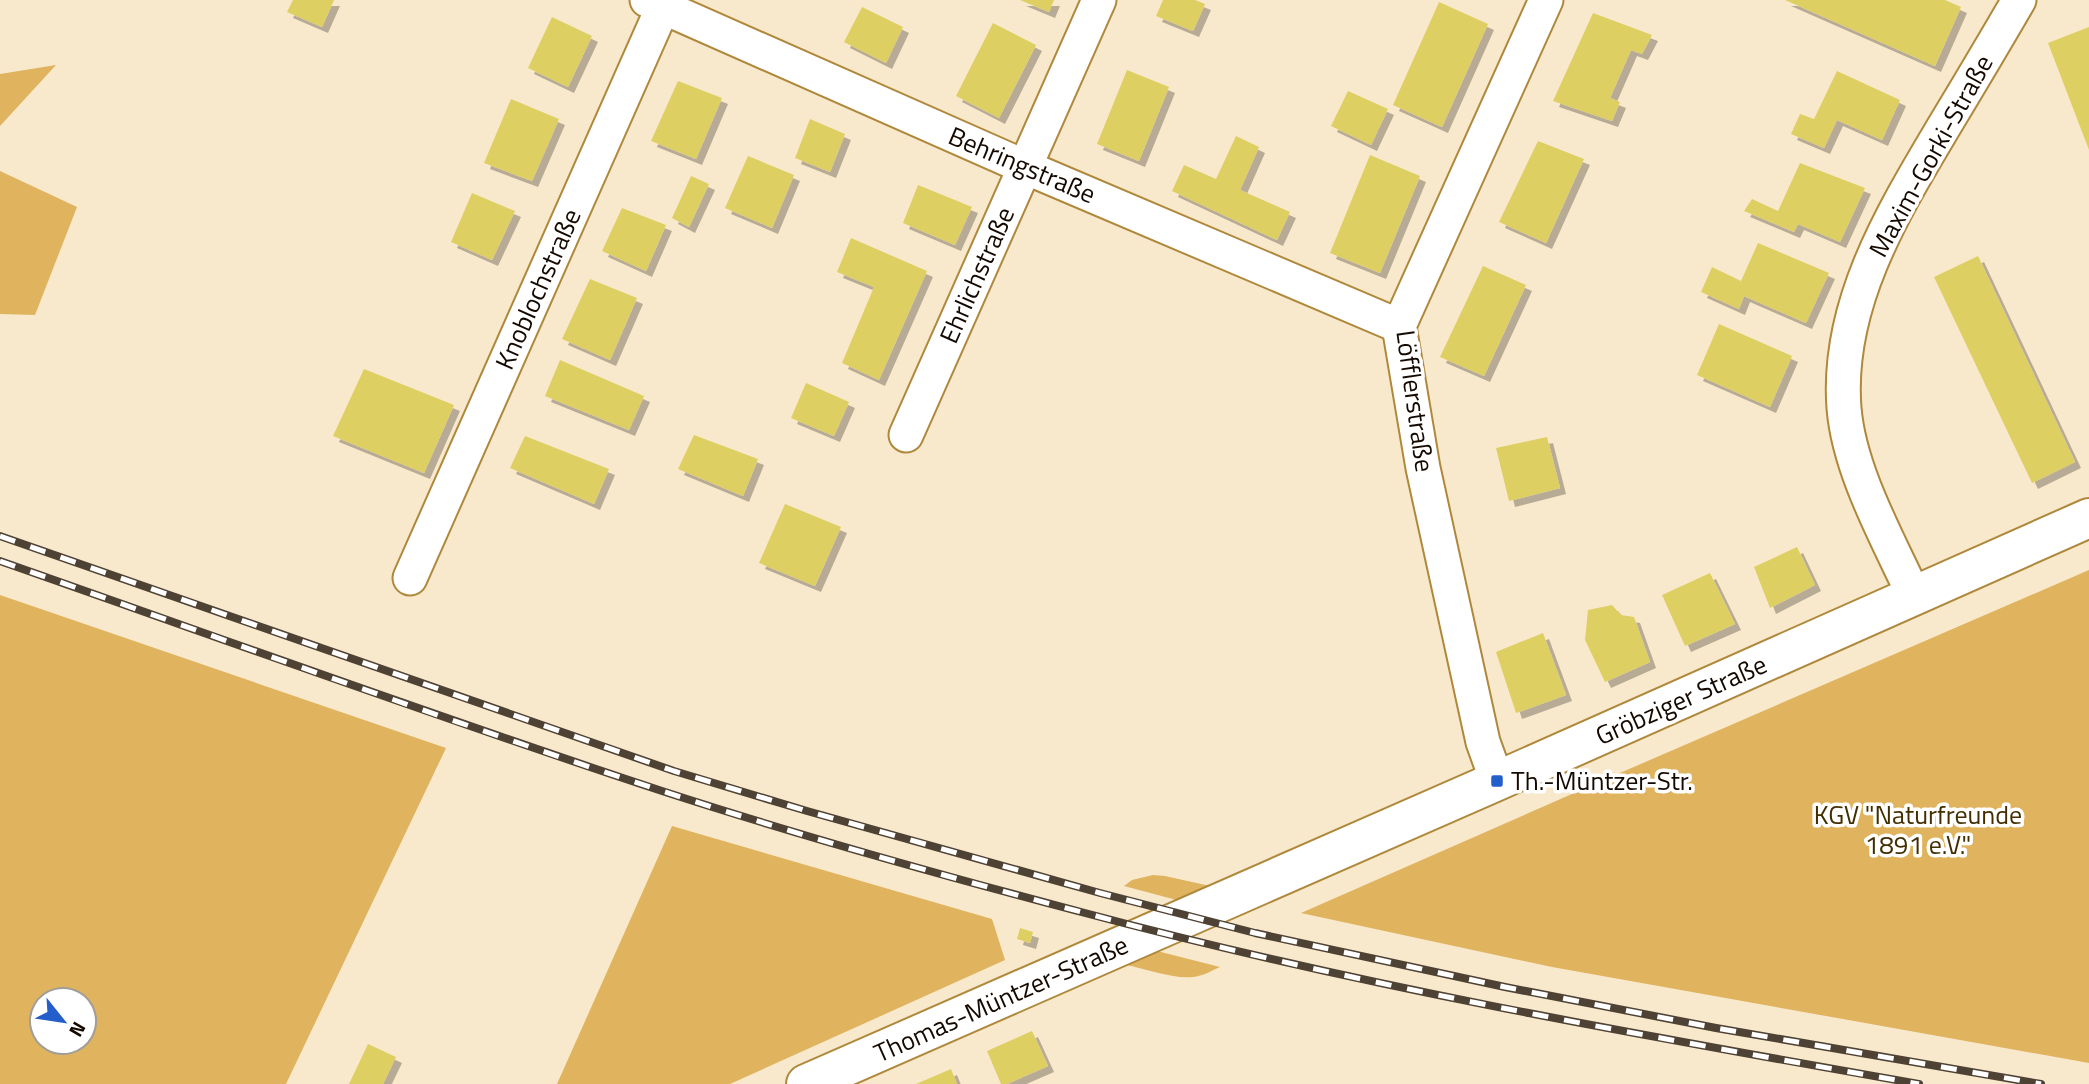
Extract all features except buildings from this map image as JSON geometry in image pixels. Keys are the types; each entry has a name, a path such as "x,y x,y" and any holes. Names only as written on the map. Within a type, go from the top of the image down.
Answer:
{"main road":[{"name":"Gröbziger Straße","path":"1156,931 2089,518"},
{"name":"Thomas-Müntzer-Straße","path":"806,1084 1156,931"}],"street":[{"name":"Ehrlichstraße","path":"906,435 1099,0"},
{"name":"Löfflerstraße","path":"1497,781 1483,742 1423,468 1399,326 1546,0"},
{"name":"Maxim-Gorki-Straße","path":"1914,596 1874,508 1852,448 1844,409 1844,370 1853,314 1871,261 1908,187 2019,0"},
{"name":"Behringstraße","path":"659,2 1025,167 1399,326"},
{"name":"Knoblochstraße","path":"410,578 659,2"}],"green space":[{"path":"56,65 0,126 0,74"},
{"path":"0,171 77,207 35,315 0,314"},
{"name":"KGV \"Naturfreunde 1891 e.V.\"","path":"2089,570 2089,1063 1552,967 1301,913 1613,776"},
{"path":"0,595 446,748 286,1084 0,1084"},
{"path":"672,826 992,919 1005,960 730,1084 557,1084"},
{"path":"1153,875 1219,888 1184,902 1124,886 1132,880"},
{"path":"1157,951 1220,967 1200,976 1185,977 1126,965"}],"railway":[{"path":"0,536 674,771 1100,893 1255,933 1505,987 1716,1028 2041,1084"},
{"path":"0,561 662,791 979,885 1292,964 1605,1028 1919,1084"}],"place":[{"name":"Th.-Müntzer-Str.","path":"1497,781"}]}
